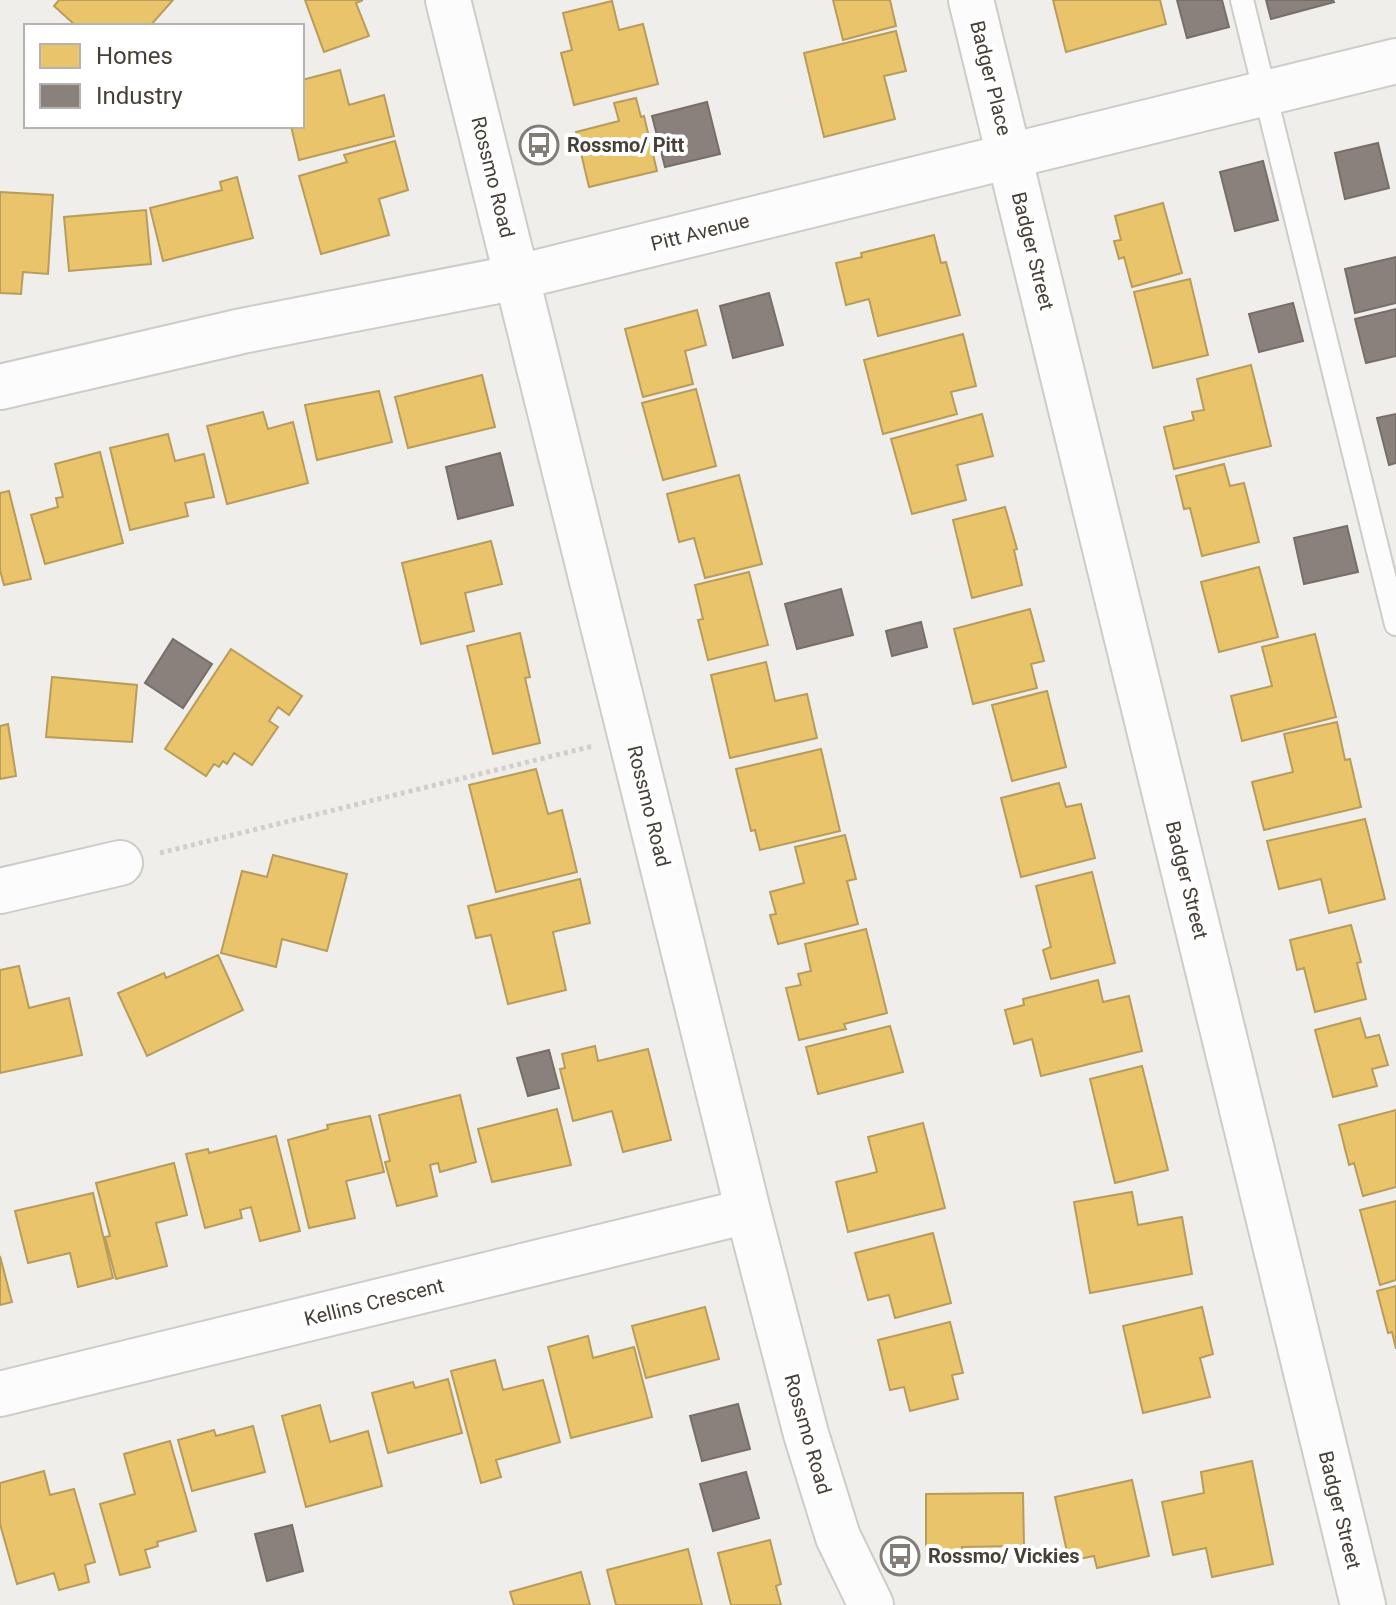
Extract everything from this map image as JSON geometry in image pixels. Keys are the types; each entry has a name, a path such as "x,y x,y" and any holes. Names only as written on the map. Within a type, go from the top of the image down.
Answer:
{"street":[{"name":"Rossmo Road","path":"448,0 806,1434 838,1537 871,1605"},
{"name":"Badger Place","path":"971,0 1010,155"},
{"name":"Pitt Avenue","path":"0,387 242,331 518,277 1396,61"},
{"name":"Badger Street","path":"1010,155 1363,1605"},
{"path":"0,891 120,863"},
{"name":"Kellins Crescent","path":"0,1394 748,1211"}],"lane":[{"path":"1242,0 1396,624"}],"path":[{"path":"195,844 595,746"}],"building: Homes":[{"path":"59,0 173,0 152,24 74,24 54,6"},
{"path":"305,0 363,0 356,3 369,36 324,52"},
{"path":"833,0 890,0 896,26 843,40"},
{"path":"1053,0 1160,0 1166,24 1066,52"},
{"path":"612,1 619,30 643,24 658,84 574,105 561,53 572,50 563,13"},
{"path":"896,31 906,71 884,76 895,119 824,137 804,53"},
{"path":"340,70 349,105 384,95 394,136 299,160 291,128 304,128 304,79"},
{"path":"636,98 641,117 644,116 657,171 589,187 576,132 619,121 614,103"},
{"path":"395,141 408,190 379,199 389,235 321,254 299,176 347,162 344,155"},
{"path":"237,177 253,238 163,261 150,208 222,190 220,182"},
{"path":"0,192 53,195 48,274 23,272 21,294 0,293"},
{"path":"1163,203 1182,273 1132,287 1124,257 1119,259 1114,241 1121,240 1115,216"},
{"path":"146,210 151,264 69,271 64,217"},
{"path":"934,235 941,263 946,262 960,315 878,336 869,299 846,305 836,263 862,257 861,253"},
{"path":"1190,279 1208,355 1153,368 1134,292"},
{"path":"697,310 706,345 685,351 693,384 643,397 625,329"},
{"path":"963,334 976,386 951,392 957,414 883,434 864,360"},
{"path":"1251,365 1271,446 1174,469 1164,427 1194,420 1192,412 1204,410 1197,379"},
{"path":"482,375 495,427 408,448 395,397"},
{"path":"696,389 716,466 663,480 642,403"},
{"path":"379,391 392,442 317,460 305,405"},
{"path":"263,412 268,429 293,422 308,483 227,504 207,426"},
{"path":"982,414 993,456 957,465 966,500 912,514 891,439"},
{"path":"168,434 175,461 204,454 214,497 185,503 188,516 130,530 110,448"},
{"path":"100,452 123,543 45,564 31,515 58,507 56,498 63,497 55,464"},
{"path":"1224,464 1230,486 1244,483 1259,542 1202,556 1190,508 1184,509 1176,476"},
{"path":"739,475 762,564 705,578 694,538 679,542 667,494"},
{"path":"9,491 31,579 4,585 0,570 0,493"},
{"path":"1005,507 1017,549 1014,550 1022,585 972,598 953,520"},
{"path":"491,541 502,584 465,593 474,631 421,644 402,563"},
{"path":"1259,567 1278,637 1219,652 1201,582"},
{"path":"749,572 768,645 708,660 698,620 703,619 695,585"},
{"path":"1030,609 1044,661 1031,664 1037,688 973,704 954,629"},
{"path":"520,633 530,677 525,678 540,743 493,754 467,646"},
{"path":"1315,634 1336,717 1242,741 1231,696 1272,686 1262,647"},
{"path":"231,649 302,696 289,715 278,707 269,721 278,727 252,765 234,753 227,764 223,761 219,767 214,764 206,776 165,749"},
{"path":"766,662 775,701 807,694 817,738 730,758 711,675"},
{"path":"52,677 137,685 132,742 46,737"},
{"path":"1047,691 1066,767 1012,781 992,705"},
{"path":"1337,722 1345,760 1350,759 1361,807 1264,830 1252,782 1293,772 1284,734"},
{"path":"8,724 16,776 0,779 0,726"},
{"path":"821,749 840,831 760,850 755,830 751,831 736,769"},
{"path":"536,769 548,814 562,810 577,872 496,892 469,785"},
{"path":"1059,783 1066,807 1081,804 1095,858 1021,877 1001,798"},
{"path":"1365,819 1385,899 1329,913 1321,879 1279,889 1267,841"},
{"path":"845,835 856,879 847,881 858,924 778,944 770,915 776,914 770,892 804,883 795,847"},
{"path":"273,855 347,874 327,951 282,939 276,967 221,953 242,871 267,877"},
{"path":"1092,872 1115,963 1051,979 1043,950 1051,947 1036,886"},
{"path":"580,879 590,923 553,932 566,990 508,1004 491,935 476,938 468,906"},
{"path":"1351,925 1361,962 1357,963 1366,999 1315,1012 1304,968 1297,970 1290,940"},
{"path":"866,929 887,1013 844,1024 846,1029 799,1040 786,988 801,985 798,974 811,971 805,944"},
{"path":"218,955 243,1010 147,1056 118,993 164,973 166,978"},
{"path":"19,966 29,1008 69,998 82,1055 0,1073 0,970"},
{"path":"1098,980 1103,1002 1129,996 1142,1051 1041,1076 1032,1039 1014,1044 1005,1010 1024,1005 1023,999"},
{"path":"1360,1018 1366,1038 1379,1035 1388,1065 1372,1069 1377,1086 1333,1097 1315,1030"},
{"path":"890,1026 903,1072 818,1094 806,1047"},
{"path":"595,1046 598,1061 648,1049 671,1140 623,1152 612,1111 573,1121 560,1069 565,1068 562,1054"},
{"path":"1142,1066 1168,1170 1115,1183 1090,1079"},
{"path":"460,1095 476,1162 440,1172 438,1163 430,1165 437,1196 397,1206 385,1162 390,1161 379,1115"},
{"path":"557,1109 571,1165 492,1182 478,1129"},
{"path":"1396,1110 1396,1187 1363,1196 1354,1163 1349,1165 1339,1125"},
{"path":"370,1116 384,1172 346,1181 355,1218 309,1228 288,1140 328,1129 327,1125"},
{"path":"923,1123 945,1208 848,1232 836,1182 877,1172 868,1137"},
{"path":"276,1136 300,1231 260,1241 251,1207 240,1210 242,1218 205,1228 186,1154 208,1149 209,1153"},
{"path":"174,1163 187,1215 156,1223 167,1266 116,1279 105,1237 110,1236 96,1183"},
{"path":"1132,1192 1138,1225 1182,1217 1192,1274 1090,1293 1074,1202"},
{"path":"93,1193 113,1278 78,1287 70,1253 28,1263 15,1211"},
{"path":"1396,1201 1396,1280 1380,1285 1360,1210"},
{"path":"933,1233 951,1303 895,1318 889,1295 868,1300 855,1253"},
{"path":"0,1256 12,1302 0,1305"},
{"path":"1396,1286 1396,1349 1392,1332 1388,1333 1377,1291"},
{"path":"705,1307 719,1359 646,1378 632,1326"},
{"path":"1202,1307 1213,1354 1200,1358 1210,1397 1143,1413 1123,1326"},
{"path":"950,1322 963,1373 952,1375 958,1399 910,1411 904,1387 890,1390 878,1340"},
{"path":"588,1336 593,1358 634,1347 652,1417 571,1438 548,1347"},
{"path":"495,1360 503,1390 543,1380 560,1442 496,1460 501,1477 481,1483 451,1371"},
{"path":"448,1379 462,1433 388,1453 372,1393 413,1382 415,1388"},
{"path":"320,1405 330,1442 368,1431 382,1486 306,1507 282,1416"},
{"path":"253,1426 265,1472 192,1491 178,1440 214,1430 216,1436"},
{"path":"170,1441 196,1531 157,1542 158,1546 145,1550 150,1567 120,1575 100,1504 135,1494 124,1454"},
{"path":"1252,1461 1273,1564 1212,1577 1206,1548 1173,1555 1162,1502 1204,1493 1201,1472"},
{"path":"44,1471 50,1495 74,1489 95,1562 85,1565 89,1582 59,1590 54,1573 17,1584 0,1524 0,1483"},
{"path":"1132,1480 1149,1556 1097,1568 1094,1556 1069,1561 1055,1497"},
{"path":"1023,1493 1024,1546 962,1547 962,1559 926,1559 926,1494"},
{"path":"770,1540 781,1584 776,1586 781,1605 731,1605 718,1553"},
{"path":"688,1549 702,1605 616,1605 607,1570"},
{"path":"581,1572 590,1605 514,1605 510,1592"}],"building: Industry":[{"path":"1177,0 1222,0 1229,27 1187,38"},
{"path":"1266,0 1333,0 1334,2 1271,19"},
{"path":"707,102 720,154 665,167 652,116"},
{"path":"1378,143 1389,188 1345,199 1335,153"},
{"path":"1263,161 1278,220 1235,231 1220,172"},
{"path":"1396,257 1396,303 1355,313 1345,269"},
{"path":"769,293 783,345 733,358 720,306"},
{"path":"1293,303 1303,341 1259,352 1249,314"},
{"path":"1396,309 1396,356 1366,363 1355,319"},
{"path":"1396,414 1396,463 1389,465 1377,418"},
{"path":"500,453 513,505 458,519 446,467"},
{"path":"1347,526 1358,572 1304,584 1294,538"},
{"path":"841,589 853,635 797,649 785,604"},
{"path":"921,622 927,647 892,656 886,631"},
{"path":"173,639 212,664 183,708 145,683"},
{"path":"549,1050 559,1088 528,1096 517,1058"},
{"path":"738,1404 750,1449 702,1461 690,1416"},
{"path":"746,1472 759,1518 713,1531 700,1484"},
{"path":"292,1525 303,1571 267,1581 255,1534"}],"place":[{"name":"Rossmo/ Pitt","path":"539,145"},
{"name":"Rossmo/ Vickies","path":"900,1556"}]}
